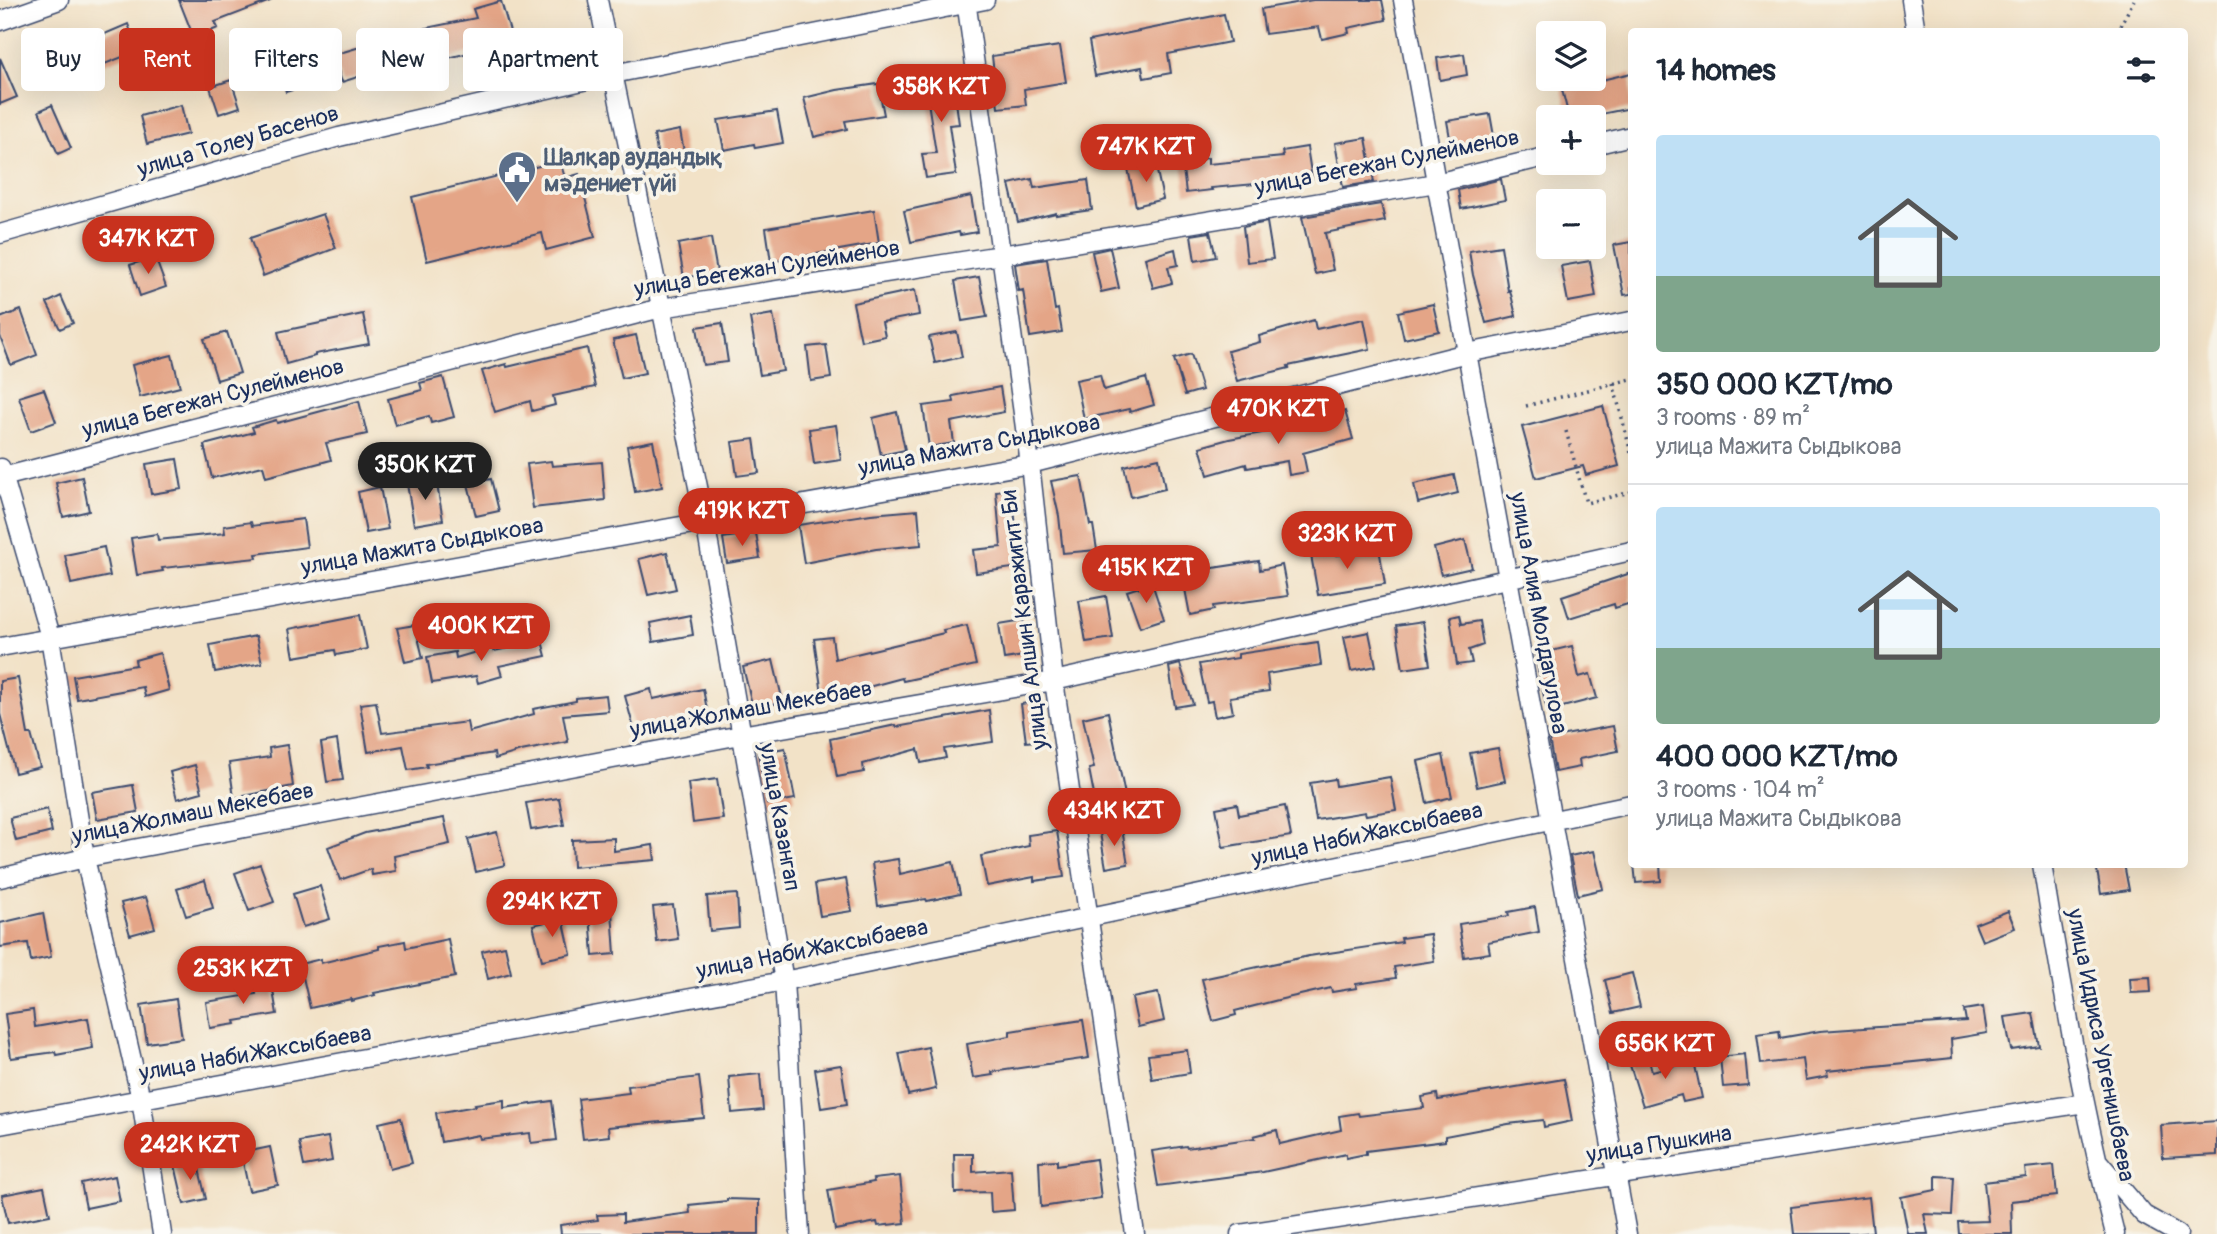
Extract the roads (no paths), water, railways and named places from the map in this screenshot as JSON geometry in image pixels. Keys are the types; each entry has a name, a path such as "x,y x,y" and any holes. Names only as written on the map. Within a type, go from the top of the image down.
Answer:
{"street":[{"path":"0,21 59,0"},
{"name":"улица Казангап","path":"598,0 604,28"},
{"name":"улица Толеу Басенов","path":"623,72 966,1 985,0"},
{"name":"улица Алия Молдагулова","path":"1403,0 1626,1234"},
{"path":"1911,0 1915,28"},
{"name":"улица Алшин Каражигит Би","path":"966,1 1030,464 1054,681 1135,1234"},
{"name":"улица Толеу Басенов","path":"0,234 339,137 539,91"},
{"name":"улица Казангап","path":"617,91 705,521 784,981 800,1234"},
{"path":"1606,142 1628,137"},
{"name":"улица Бегежан Сулейменов","path":"2,471 661,307 1001,255 1436,183 1536,159"},
{"name":"улица Мажита Сыдыкова","path":"0,647 1030,464 1467,353 1628,322"},
{"path":"2,471 50,637 85,858 142,1099 162,1234"},
{"name":"улица Жолмаш Мекебаев","path":"0,878 85,858 741,735 1054,681 1628,552"},
{"name":"улица Наби Жаксыбаева","path":"0,1125 784,981 1628,805"},
{"name":"улица Идриса Ургенишбаева","path":"2043,868 2059,971 2095,1158 2115,1234"},
{"name":"улица Пушкина","path":"1240,1234 2085,1103"},
{"path":"2095,1158 2144,1215 2178,1234"}],"place":[{"name":"Шалқар аудандық мәдениет үйі","path":"517,204"}]}
